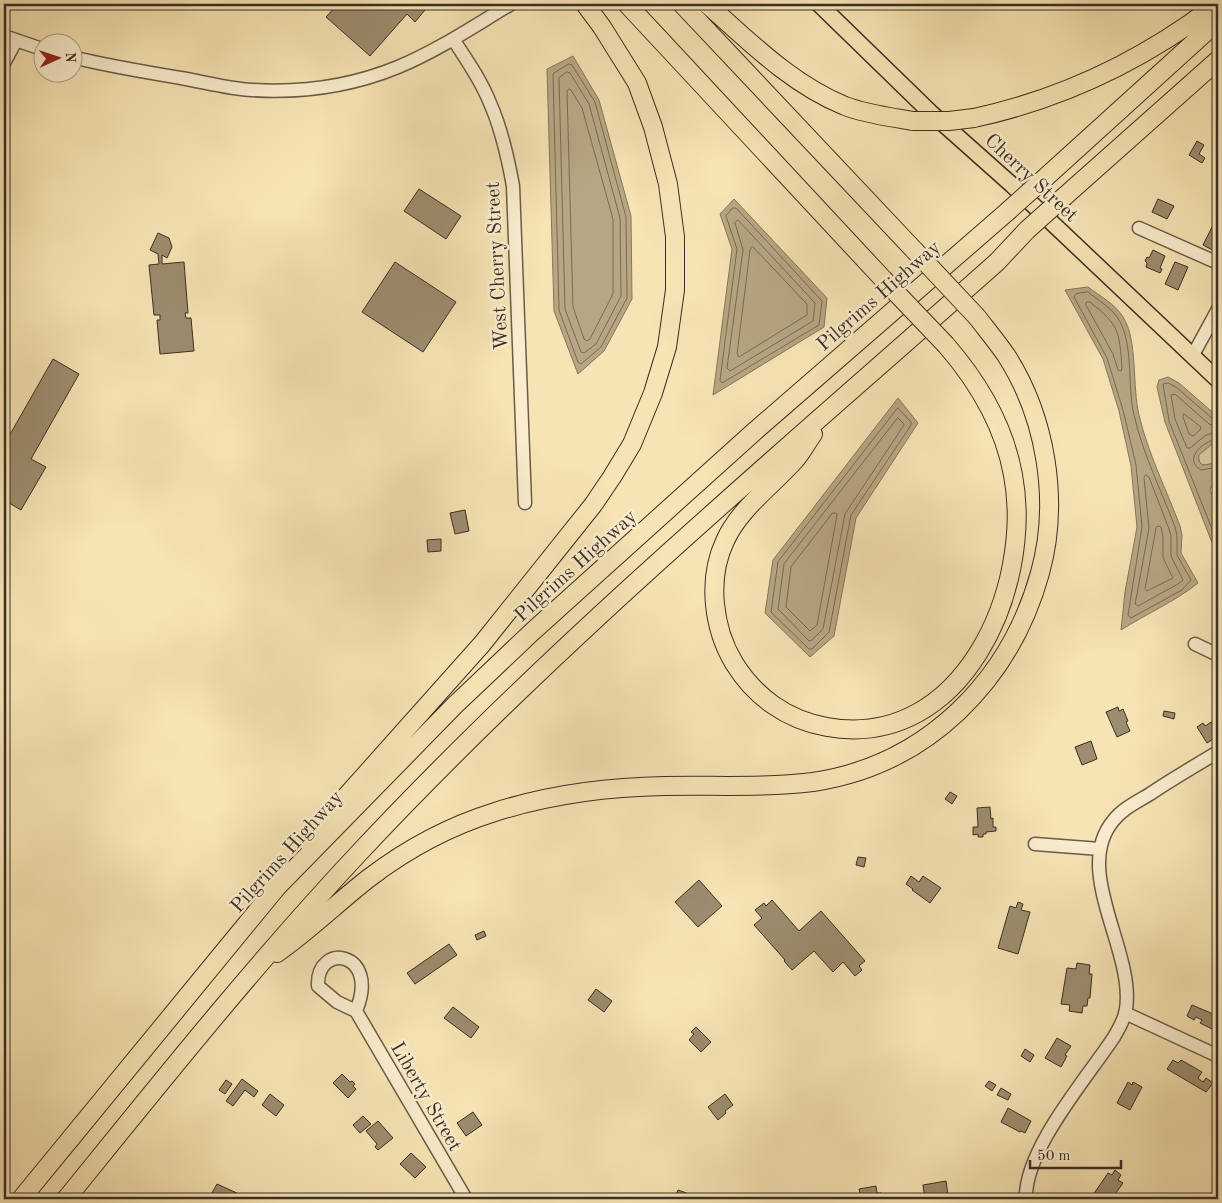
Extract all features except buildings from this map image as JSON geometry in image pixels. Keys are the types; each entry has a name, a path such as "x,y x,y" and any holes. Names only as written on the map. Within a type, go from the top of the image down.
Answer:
{"highway":[{"path":"277,888 316,830 482,644 593,505 632,444 653,393 667,347 675,290 675,237 668,184 653,127 636,84 602,27 585,4"},
{"path":"627,4 965,367 987,400 1010,460 1016,500 1016,541 1007,591 986,640 961,677 927,708 899,722 875,728 846,730 817,726 786,713 765,700 753,689 733,661 726,647 717,619 714,587 717,568 725,542 742,515 796,459 826,414"},
{"path":"254,969 303,935 320,917 371,876 401,856 461,824 491,813 558,795 596,789 791,784 844,776 886,760 913,746 954,716 976,694 993,673 1022,627 1034,597 1043,565 1048,536 1049,505 1047,478 1038,427 1018,377 1007,356 977,317 682,4"},
{"path":"707,4 765,56 799,82 821,94 846,106 877,115 912,121 949,121 974,118 1028,104 1116,68 1185,29 1217,4"},
{"name":"Pilgrims Highway","path":"21,1199 277,888 455,705 532,632 799,393 1046,178 1218,21"},
{"path":"66,1199 254,969 359,852 495,714 664,557 996,262 1027,230 1218,60"}],"main road":[{"name":"Cherry Street","path":"819,4 930,112 1012,185 1218,380"}],"street":[{"path":"82,59 109,66 250,90 288,91 340,85 399,67 453,39 511,4"},
{"path":"4,63 10,39 32,46"},
{"name":"West Cherry Street","path":"453,39 472,68 490,102 505,149 513,186 525,504"},
{"path":"1139,228 1218,263"},
{"path":"1193,355 1218,309"},
{"path":"1195,644 1218,655"},
{"path":"1026,1199 1026,1191 1033,1166 1045,1137 1114,1037 1123,1022 1125,1013 1127,994 1125,973 1102,891 1099,864 1102,840 1113,821 1124,811 1218,752"},
{"path":"1035,844 1100,850"},
{"name":"Liberty Street","path":"356,1011 466,1199"},
{"path":"1125,1013 1218,1056"}],"shaded area":[{"path":"1218,443 1218,463 1203,465 1200,463 1198,455 1212,444"}],"water":[{"path":"573,56 599,100 631,216 632,299 604,351 578,374 554,311 547,69"},
{"path":"734,199 827,298 824,327 713,395 732,249 720,214"},
{"path":"1088,287 1116,308 1128,327 1133,351 1139,415 1152,457 1180,526 1182,535 1181,553 1198,583 1180,596 1121,630 1125,592 1137,527 1131,466 1119,411 1103,359 1065,290"},
{"path":"1168,377 1179,383 1218,417 1218,443 1212,444 1199,455 1199,458 1203,465 1218,463 1218,485 1211,487 1210,490 1212,495 1218,496 1218,558 1165,422 1157,387 1159,380"},
{"path":"898,398 918,423 856,518 834,636 810,657 765,613 773,560"}]}
